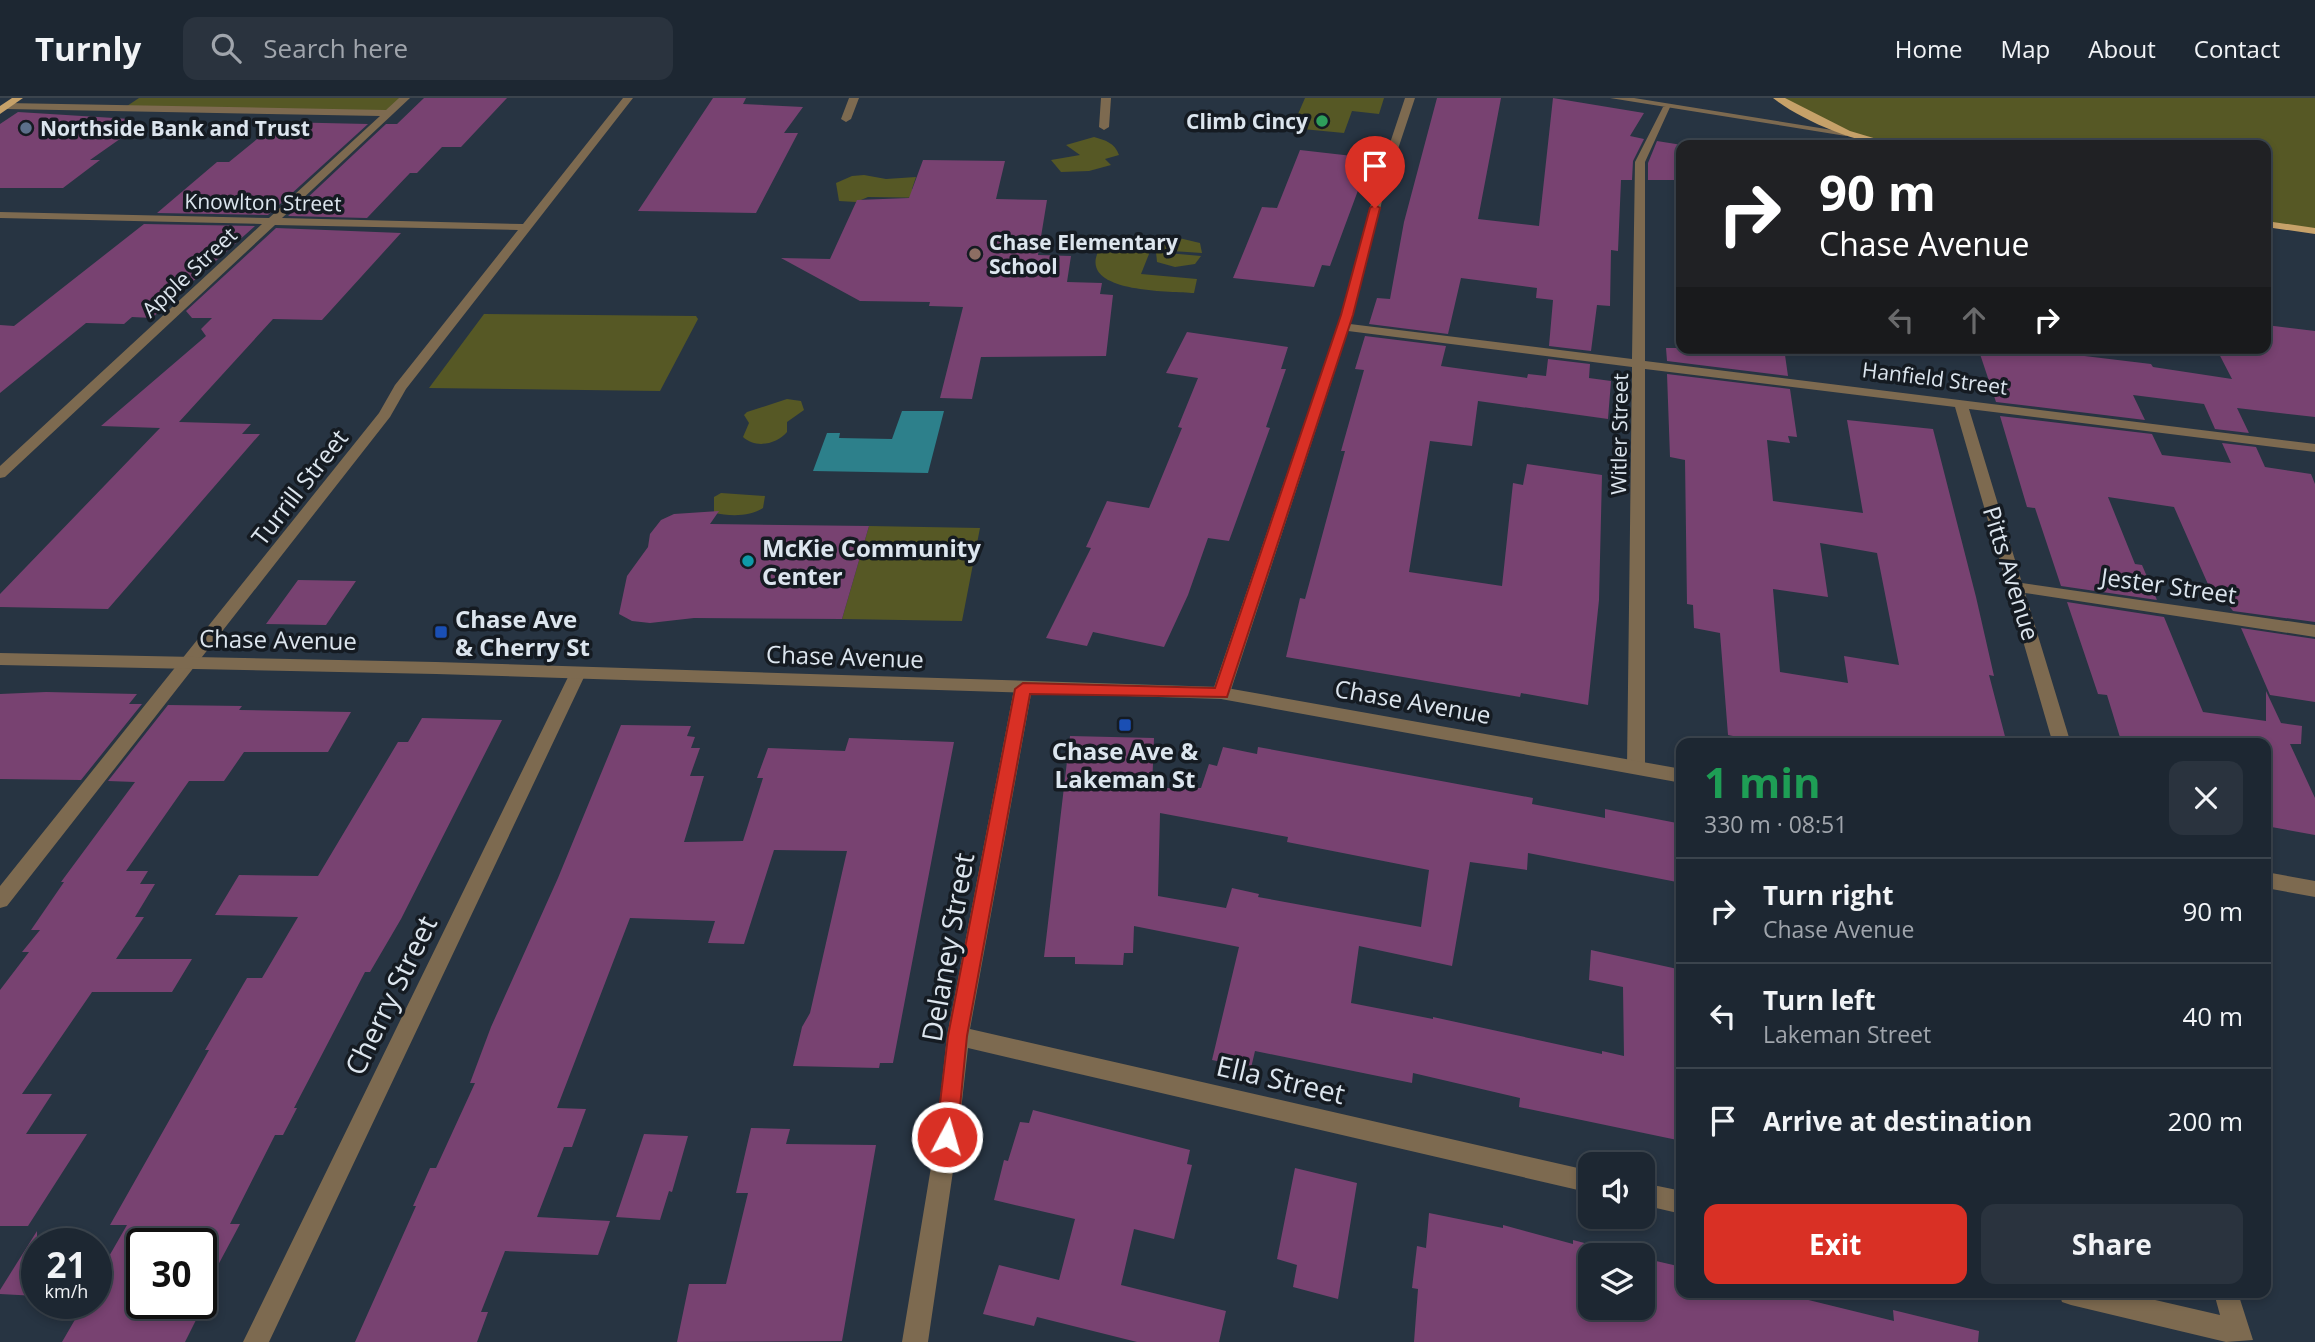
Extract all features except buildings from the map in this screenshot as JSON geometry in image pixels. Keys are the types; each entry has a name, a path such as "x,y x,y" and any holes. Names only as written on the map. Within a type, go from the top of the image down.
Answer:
{"main road":[{"path":"3,108 18,98"},
{"path":"1779,98 1846,133 1873,140"},
{"path":"2271,225 2315,231"}],"street":[{"name":"Apple Street","path":"0,474 405,98"},
{"name":"Turrill Street","path":"0,900 385,414 400,388 628,98"},
{"path":"846,119 853,98"},
{"path":"1104,127 1106,98"},
{"path":"1221,693 1342,327 1382,182 1410,98"},
{"path":"1615,98 1846,133"},
{"name":"Witler Street","path":"1636,768 1640,162 1668,107"},
{"path":"3,108 389,113"},
{"name":"Knowlton Street","path":"0,215 525,227"},
{"name":"Hanfield Street","path":"1342,327 2315,448"},
{"name":"Pitts Avenue","path":"1961,402 2060,738"},
{"name":"Jester Street","path":"2016,587 2315,631"},
{"name":"Chase Avenue","path":"0,659 1221,693 1676,775"},
{"name":"Cherry Street","path":"256,1342 578,673"},
{"name":"Delaney Street","path":"915,1342 947,1137 958,1036 1023,689"},
{"path":"2271,881 2315,889"},
{"name":"Ella Street","path":"958,1036 1578,1179"},
{"path":"1655,1197 1676,1202"},
{"path":"2090,1298 2239,1337"},
{"path":"2227,1298 2239,1337"}],"green space":[{"path":"139,98 405,98 389,113 124,108"},
{"name":"Climb Cincy","path":"1305,98 1384,98 1379,114 1352,111 1344,133 1292,128"},
{"path":"1778,98 2315,98 2315,231 2271,225 2271,140 1873,140 1846,133"},
{"path":"1094,137 1109,143 1117,151 1119,155 1105,159 1111,165 1089,171 1061,172 1051,160 1080,155 1066,145"},
{"path":"852,176 886,179 916,177 912,189 936,198 868,197 856,202 839,201 836,183"},
{"path":"1179,238 1200,243 1202,253 1157,250 1163,242"},
{"path":"1109,245 1151,249 1141,274 1197,279 1194,293 1146,290 1111,281 1100,274 1096,263 1100,248"},
{"path":"1156,252 1201,256 1195,264 1175,267 1157,262"},
{"path":"484,314 696,316 698,319 660,391 429,388"},
{"path":"787,399 801,401 804,410 787,422 787,432 783,436 766,444 754,443 743,437 749,423 744,415 747,412"},
{"path":"721,493 765,496 763,508 739,515 714,513 714,497"},
{"path":"869,526 980,528 962,621 842,619"}],"water":[{"path":"902,411 944,411 928,473 813,471 827,433 840,433 839,438 892,439"}],"place":[{"name":"Climb Cincy","path":"1322,121"},
{"name":"Northside Bank and Trust","path":"26,128"},
{"name":"Chase Elementary School","path":"975,254"},
{"name":"McKie Community Center","path":"748,561"},
{"name":"Chase Ave & Cherry St","path":"441,632"},
{"name":"Chase Ave & Lakeman St","path":"1125,725"}],"route":[{"path":"947,1137 958,1036 1023,689 1221,693 1347,315 1375,208"}]}
